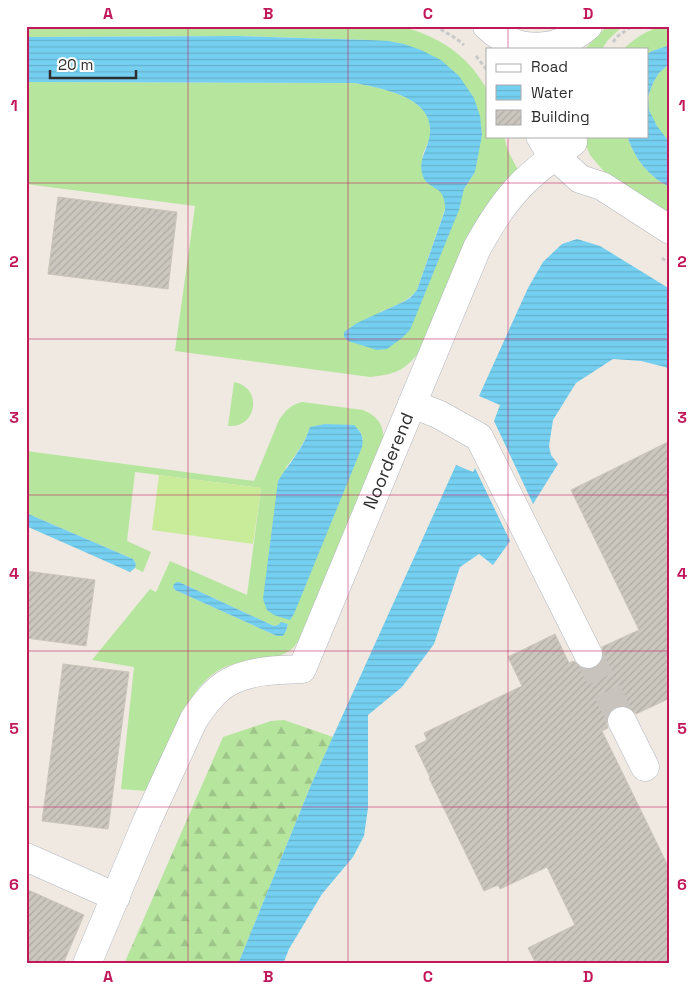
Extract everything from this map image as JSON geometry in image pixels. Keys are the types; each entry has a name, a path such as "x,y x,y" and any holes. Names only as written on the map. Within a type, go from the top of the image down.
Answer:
{"street":[{"path":"488,26 513,45 540,48 578,37"},
{"name":"Noorderend","path":"116,897 147,821 194,719 210,698 228,682 253,673 302,669 477,248 493,219 510,198 560,143 580,179 602,186 670,230"},
{"path":"412,404 438,414 479,437 588,654"},
{"path":"622,721 645,767"},
{"path":"26,857 116,897 87,964"}],"path":[{"path":"435,26 468,49"},
{"path":"611,45 618,36 632,26"},
{"path":"474,53 486,69"}],"green space":[{"path":"26,26 395,26 420,32 455,51 474,70 486,89 486,138 505,138 508,151 518,170 419,353 398,371 370,377 175,351 195,206 26,184 26,82 355,83 389,91 412,101 428,117 431,132 423,154 423,168 426,181 443,195 445,209 417,290 405,301 380,312 402,338 464,189 475,172 369,40 238,36 26,37"},
{"path":"607,26 623,26 608,40 603,48 586,48"},
{"path":"661,26 670,26 670,45 648,53 648,48 625,48 632,41"},
{"path":"670,63 670,143 654,122 648,103 656,77"},
{"path":"583,138 628,138 634,153 645,168 670,187 670,216 606,174 590,155"},
{"path":"234,382 243,385 249,391 253,405 248,419 238,425 228,426"},
{"path":"302,402 363,410 372,415 381,425 384,440 301,638 294,647 279,656 230,665 212,675 197,690 185,709 146,791 121,789 134,667 92,660 150,589 156,592 170,561 247,595 261,488 135,472 127,541 151,552 143,572 135,568 136,564 133,559 26,513 26,451 254,481 279,420 289,408","holes":["311,427 358,429 363,440 285,469","179,582 274,626 288,624 286,631 277,636 175,590 173,587"]},
{"path":"159,475 261,488 253,544 152,530"},
{"path":"284,720 333,737 311,785 238,964 124,964 223,737 271,721"}],"water":[{"path":"238,36 369,40 404,44 441,60 459,76 474,98 480,116 482,135 475,172 464,189 459,210 410,330 387,349 377,350 348,341 344,337 344,332 357,323 405,301 417,290 445,210 442,195 427,183 422,173 421,164 429,139 430,125 426,114 418,105 394,93 355,83 26,82 26,37"},
{"path":"670,45 670,63 659,73 648,97 648,53"},
{"path":"648,97 649,110 657,126 670,143 670,187 645,168 634,153 628,138 648,138"},
{"path":"577,239 600,246 670,289 670,370 641,361 613,359 576,383 553,420 549,446 551,455 558,464 533,504 494,421 500,405 479,396 528,288 543,262 562,244"},
{"path":"325,424 354,425 361,434 363,440 362,447 290,620 274,615 267,610 263,599 278,481 301,447 310,427"},
{"path":"456,465 473,472 475,468 510,541 493,565 479,554 460,567 434,644 402,687 368,715 368,808 364,836 353,857 322,894 289,949 283,964 238,964 311,785"},
{"path":"26,513 133,559 136,564 135,568 130,572 26,526"},
{"path":"177,582 274,626 281,622 288,624 286,631 283,636 277,636 175,590 173,587"}],"building":[{"path":"58,197 177,212 168,289 48,274"},
{"path":"670,441 670,698 636,714 630,708 622,705 615,707 609,713 606,721 608,728 602,731 670,870 670,964 536,964 528,948 575,925 547,867 500,889 498,885 484,891 415,746 427,740 424,733 522,686 508,657 555,634 569,663 574,661 580,667 587,670 595,668 601,662 604,655 602,647 639,630 571,490"},
{"path":"26,571 95,580 86,646 26,638"},
{"path":"63,664 129,672 108,829 42,821"},
{"path":"26,889 84,915 63,964 26,964"}],"tunnel":[{"path":"588,654 622,721"}]}
